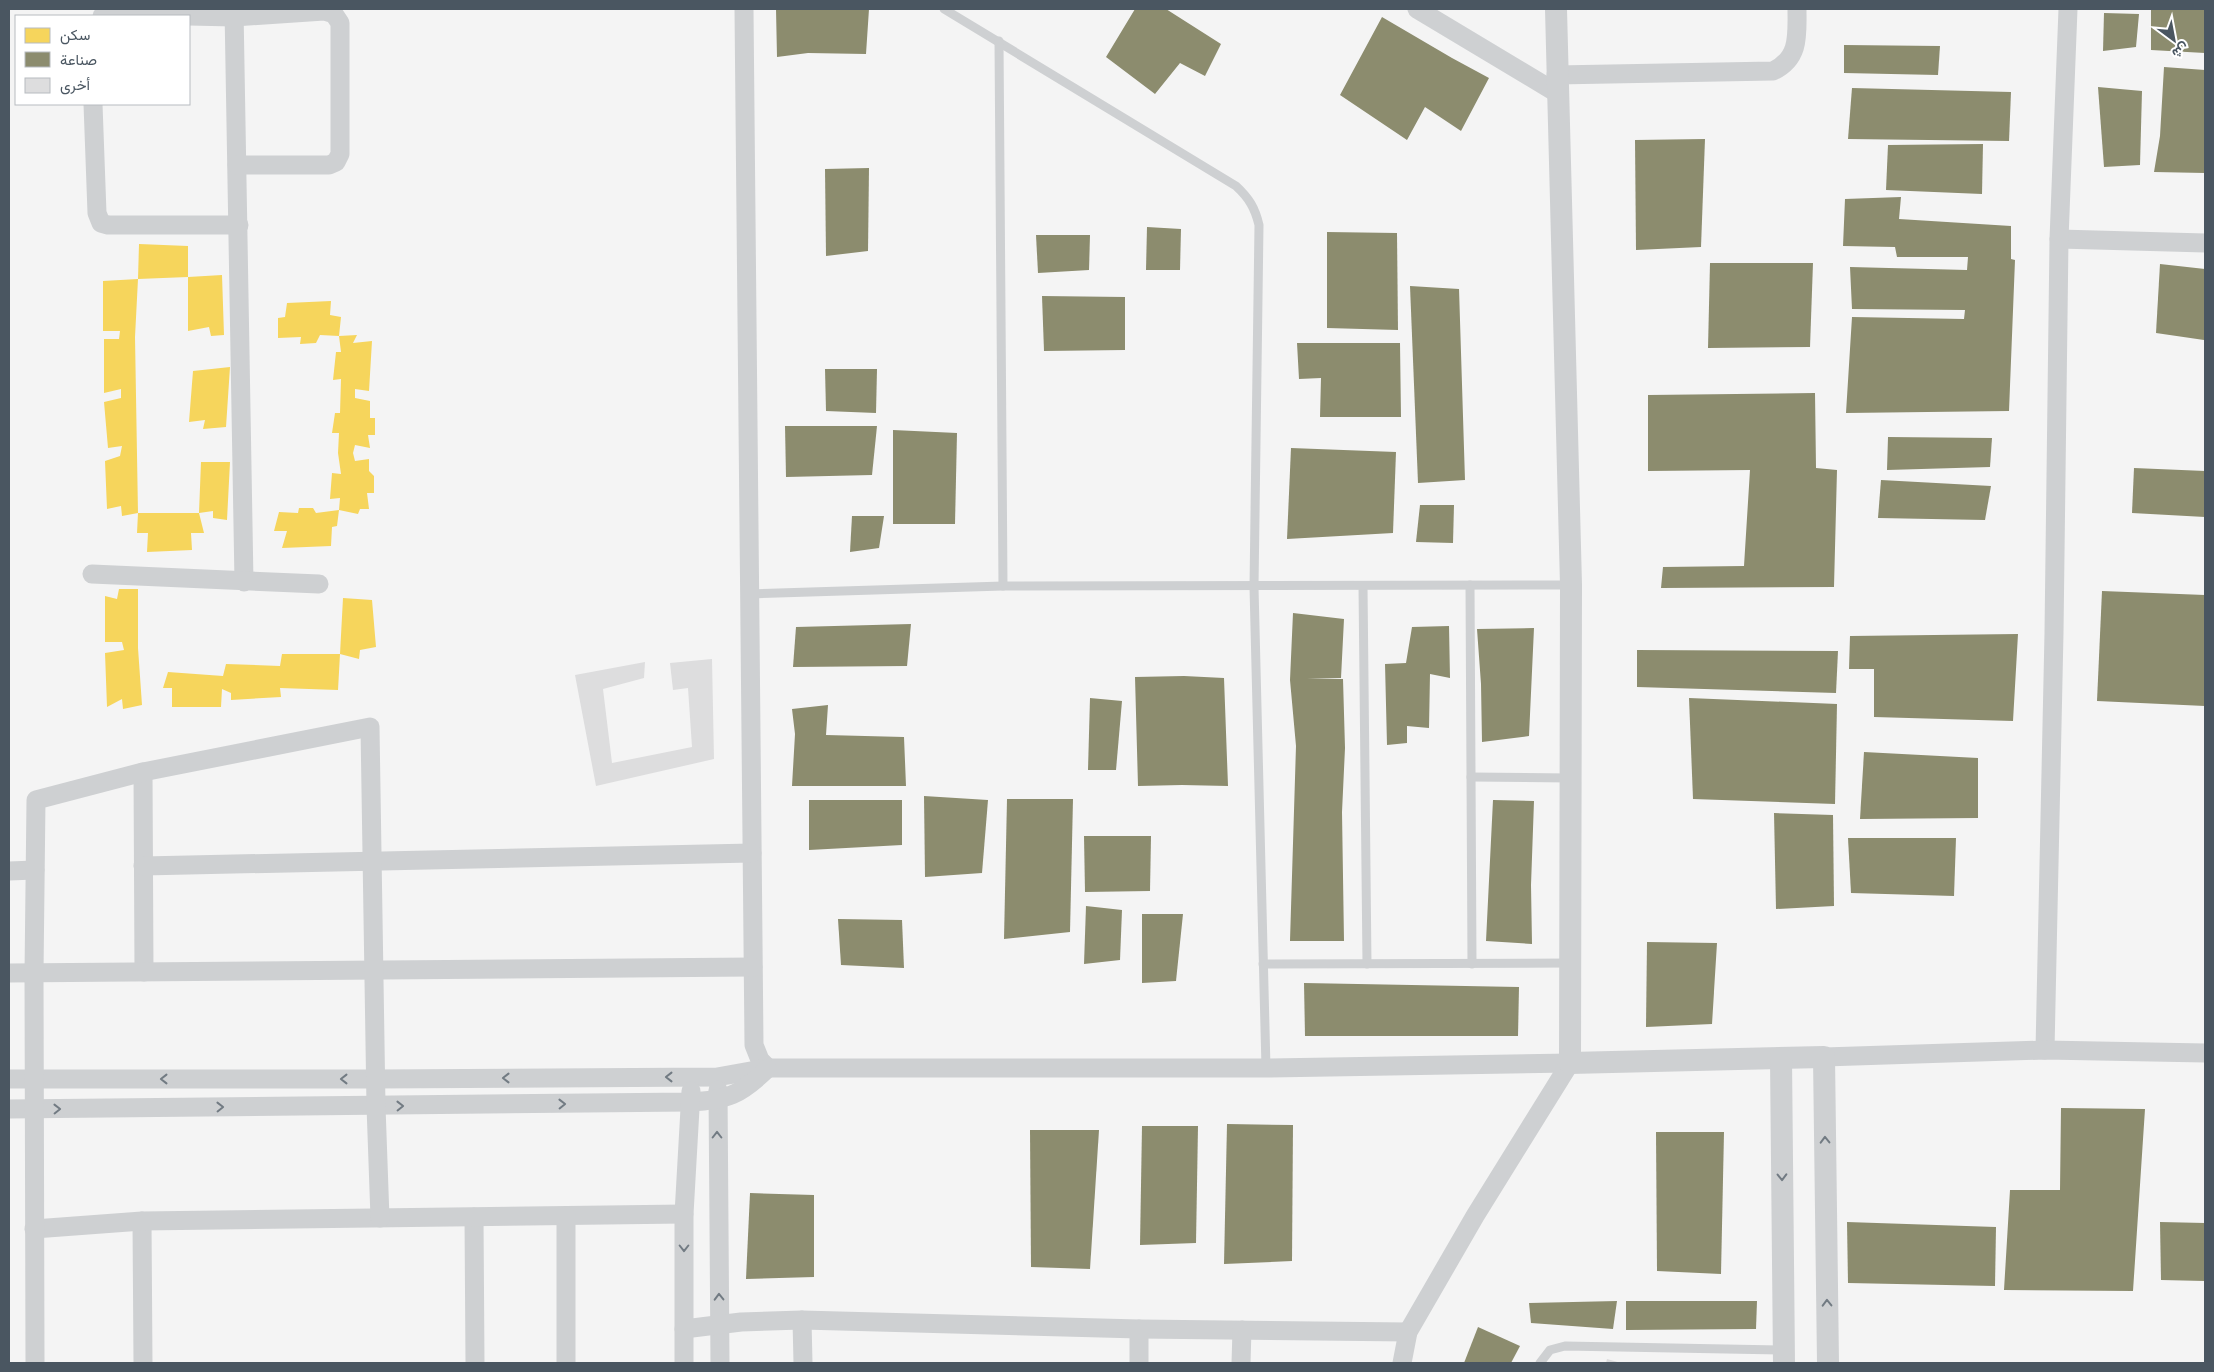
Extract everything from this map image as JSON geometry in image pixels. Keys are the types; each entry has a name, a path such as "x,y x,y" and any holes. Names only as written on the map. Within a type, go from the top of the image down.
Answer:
{"street":[{"path":"744,9 754,1045 760,1060 768,1068"},
{"path":"1417,9 1557,84 1773,71 1784,66 1792,56 1797,33 1797,9"},
{"path":"1402,1363 1408,1332 1475,1216 1570,1062 1571,585 1556,9"},
{"path":"2045,1050 2060,239 2068,9"},
{"path":"190,16 324,11 334,14 340,23 340,154 336,162 329,166 237,165"},
{"path":"234,13 244,582"},
{"path":"93,105 97,213 101,223 108,225 239,225"},
{"path":"2060,239 2205,243"},
{"path":"92,574 319,584"},
{"path":"34,1363 36,800 143,772 370,727 374,861 373,970 380,1218"},
{"path":"143,772 144,972"},
{"path":"143,866 752,853"},
{"path":"9,871 35,870"},
{"path":"9,973 753,967"},
{"path":"9,1079 717,1077 768,1068 1266,1068 1781,1058 2045,1050 2205,1053"},
{"path":"1824,1057 1828,1363"},
{"path":"1781,1058 1784,1356"},
{"path":"9,1109 690,1102 718,1100 736,1094 753,1083 768,1068"},
{"path":"684,1363 684,1214 691,1077"},
{"path":"717,1077 720,1363"},
{"path":"34,1229 142,1220 684,1214"},
{"path":"566,1216 566,1363"},
{"path":"474,1217 474,1363"},
{"path":"142,1220 143,1363"},
{"path":"684,1329 802,1320 1139,1329 1408,1332"},
{"path":"802,1320 802,1363"},
{"path":"1139,1329 1139,1363"},
{"path":"1241,1363 1242,1330"}],"lane":[{"path":"944,9 1236,186 1247,196 1259,225 1254,587 1266,1068"},
{"path":"999,41 1002,586"},
{"path":"1470,585 1472,964"},
{"path":"750,594 1002,586 1571,585"},
{"path":"1363,586 1367,964"},
{"path":"1471,777 1570,778"},
{"path":"1263,964 1570,963"},
{"path":"1540,1363 1550,1350 1565,1346 1784,1356"}],"building: سكن":[{"path":"139,244 188,246 188,277 138,279"},
{"path":"222,275 224,335 211,336 209,327 188,331 188,277"},
{"path":"138,279 135,337 138,513 122,516 121,506 107,509 105,461 120,456 122,446 108,448 104,402 121,398 121,389 104,393 104,339 119,339 120,331 103,331 103,281"},
{"path":"331,301 330,315 341,317 339,336 320,335 316,343 300,344 301,337 278,338 278,318 285,317 287,303"},
{"path":"357,335 353,343 372,341 369,391 355,389 355,398 370,401 370,418 375,418 375,435 368,435 370,448 355,445 353,453 355,461 369,459 369,471 374,476 374,493 367,493 369,509 360,509 358,514 339,510 340,498 330,499 332,473 341,474 338,453 339,433 332,433 335,413 340,413 341,379 333,380 336,352 341,352 339,336"},
{"path":"230,367 226,427 203,429 205,420 189,422 193,371"},
{"path":"201,462 230,462 227,520 213,518 213,511 199,513"},
{"path":"299,508 313,508 316,513 339,510 337,526 332,527 331,546 282,548 287,531 274,531 279,512 298,513"},
{"path":"138,513 199,513 204,533 191,533 192,550 147,552 148,533 137,533"},
{"path":"119,589 138,589 138,648 142,705 123,709 122,699 107,707 105,653 124,650 122,642 105,642 105,596 117,599"},
{"path":"343,598 372,600 376,647 360,650 359,659 340,654"},
{"path":"282,654 340,654 338,690 280,688 281,697 231,700 231,693 222,689 221,707 172,707 172,688 163,688 168,672 223,676 226,664 280,666"}],"building: صناعة":[{"path":"776,9 869,9 866,54 808,53 777,57"},
{"path":"1135,9 1166,9 1221,44 1205,76 1180,63 1155,94 1106,57"},
{"path":"2151,9 2205,9 2205,53 2151,50"},
{"path":"2104,13 2139,14 2136,47 2103,51"},
{"path":"1382,17 1489,78 1461,131 1425,107 1407,140 1340,95"},
{"path":"1844,45 1940,46 1938,75 1844,73"},
{"path":"2164,67 2205,70 2205,173 2154,172 2160,136"},
{"path":"2098,87 2142,91 2140,165 2104,167"},
{"path":"1852,88 2011,92 2009,141 1848,139"},
{"path":"1705,139 1701,247 1636,250 1635,140"},
{"path":"1983,144 1982,194 1886,190 1888,145"},
{"path":"869,168 868,251 826,256 825,169"},
{"path":"1901,197 1899,219 2011,226 2011,259 2015,260 2009,411 1846,413 1852,317 1964,319 1965,310 1852,309 1850,267 1967,270 1968,257 1897,257 1895,247 1843,246 1845,199"},
{"path":"1147,227 1181,229 1180,270 1146,270"},
{"path":"1327,232 1397,233 1398,330 1327,328"},
{"path":"1036,235 1090,235 1089,270 1038,273"},
{"path":"1710,263 1813,263 1810,347 1708,348"},
{"path":"2160,264 2205,269 2204,340 2156,333"},
{"path":"1410,286 1459,289 1465,480 1418,483"},
{"path":"1042,296 1125,297 1125,350 1044,351"},
{"path":"1297,343 1400,343 1401,417 1320,417 1321,378 1299,379"},
{"path":"825,369 877,369 876,413 826,411"},
{"path":"1815,393 1816,468 1837,470 1834,587 1661,588 1663,567 1744,566 1750,470 1648,471 1648,395"},
{"path":"785,426 877,426 872,475 786,477"},
{"path":"893,430 957,433 955,524 893,524"},
{"path":"1888,437 1992,438 1990,467 1887,470"},
{"path":"1291,448 1396,452 1393,533 1287,539"},
{"path":"2134,468 2205,471 2205,517 2132,513"},
{"path":"1881,480 1991,486 1985,520 1878,518"},
{"path":"1420,505 1454,505 1453,543 1416,542"},
{"path":"852,516 884,516 879,548 850,552"},
{"path":"2102,591 2205,595 2205,706 2097,701"},
{"path":"1293,613 1344,619 1341,678 1307,679 1343,679 1345,748 1342,812 1344,941 1290,941 1296,746 1290,680"},
{"path":"911,624 907,666 793,667 796,627"},
{"path":"1449,626 1450,678 1430,674 1429,728 1407,726 1407,743 1387,745 1385,664 1406,663 1412,627"},
{"path":"1534,628 1529,736 1482,742 1481,684 1477,629"},
{"path":"2018,634 2013,721 1874,717 1874,669 1849,669 1850,636"},
{"path":"1637,650 1838,651 1836,693 1637,687"},
{"path":"1184,676 1224,678 1228,786 1138,786 1135,677"},
{"path":"1090,698 1122,701 1116,770 1088,770"},
{"path":"1689,698 1837,704 1835,804 1693,799"},
{"path":"828,705 826,735 904,737 906,786 792,786 795,734 792,709"},
{"path":"1864,752 1978,758 1978,818 1860,819"},
{"path":"924,796 988,800 982,873 925,877"},
{"path":"1007,799 1073,799 1070,932 1004,939"},
{"path":"809,800 902,800 902,845 809,850"},
{"path":"1493,800 1534,801 1531,885 1532,944 1486,941"},
{"path":"1774,813 1833,815 1834,906 1776,909"},
{"path":"1084,836 1151,836 1150,891 1085,892"},
{"path":"1848,838 1956,838 1954,896 1851,893"},
{"path":"1086,906 1122,910 1120,960 1084,964"},
{"path":"1142,914 1183,914 1176,981 1142,983"},
{"path":"838,919 902,920 904,968 841,965"},
{"path":"1647,942 1717,943 1712,1024 1646,1027"},
{"path":"1304,983 1519,987 1518,1036 1305,1036"},
{"path":"2061,1108 2145,1109 2133,1291 2004,1290 2010,1190 2060,1190"},
{"path":"1227,1124 1293,1125 1292,1261 1224,1264"},
{"path":"1142,1126 1198,1126 1196,1243 1140,1245"},
{"path":"1030,1130 1099,1130 1090,1269 1031,1267"},
{"path":"1656,1132 1724,1132 1721,1274 1657,1271"},
{"path":"750,1193 814,1195 814,1277 746,1279"},
{"path":"1847,1222 1996,1227 1995,1286 1848,1283"},
{"path":"2160,1222 2205,1223 2205,1281 2161,1280"},
{"path":"1617,1301 1613,1329 1531,1323 1529,1303"},
{"path":"1626,1301 1757,1301 1756,1329 1626,1330"},
{"path":"1478,1327 1520,1346 1511,1363 1464,1363"}],"building: أخرى":[{"path":"712,659 714,759 596,786 575,675 645,662 644,678 603,689 612,763 692,747 688,688 673,690 670,663"},
{"path":"1607,1359 1621,1363 1606,1363"}]}
